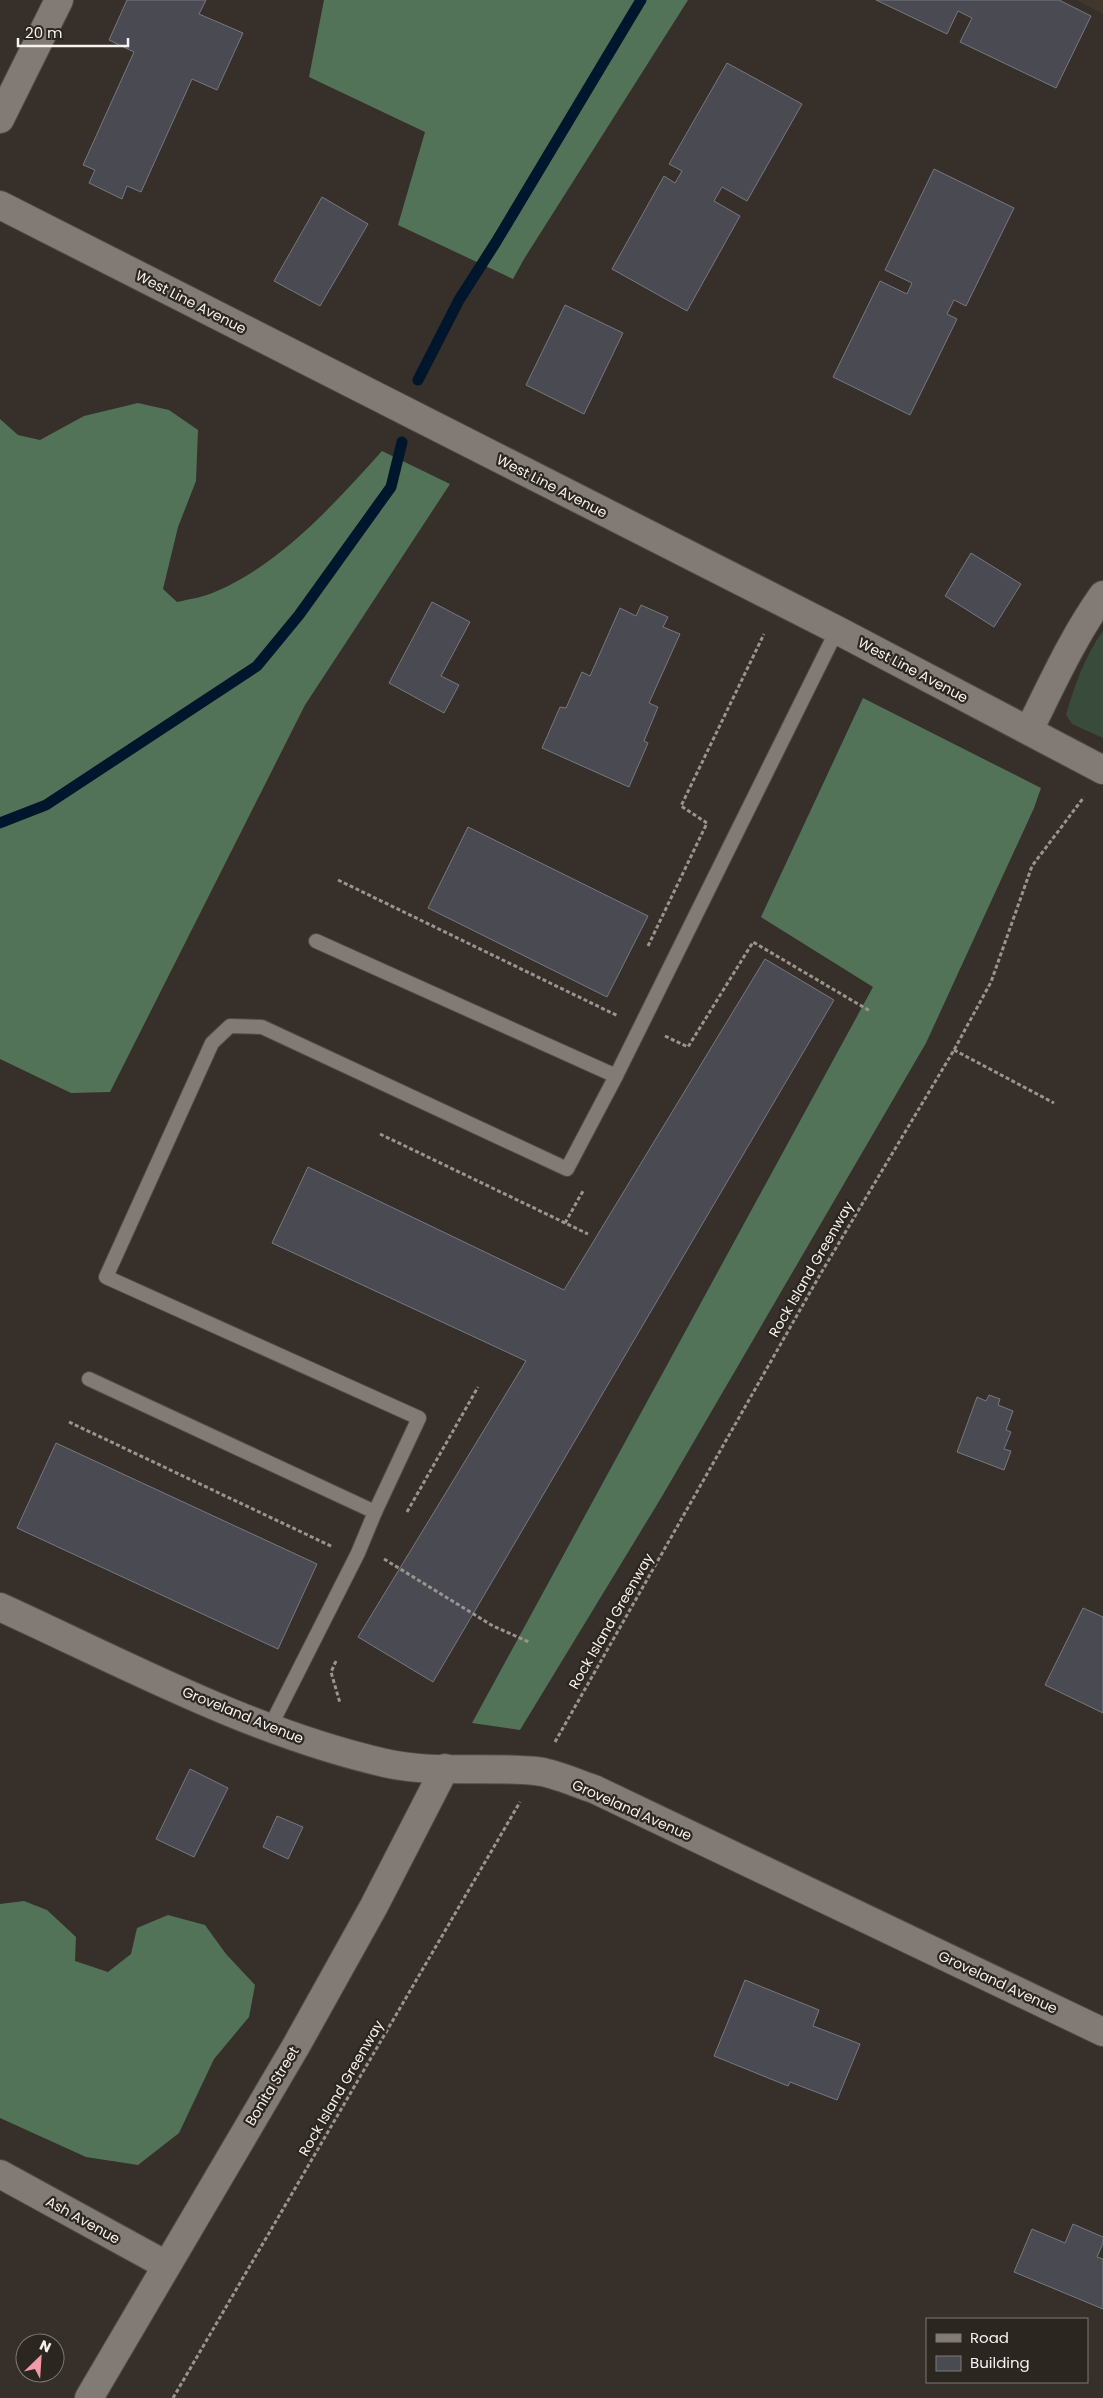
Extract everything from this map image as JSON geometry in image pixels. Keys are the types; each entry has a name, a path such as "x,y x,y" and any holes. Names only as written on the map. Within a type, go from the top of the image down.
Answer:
{"street":[{"path":"0,119 59,0"},
{"name":"West Line Avenue","path":"0,205 836,630 1103,770"},
{"path":"1029,730 1061,664 1089,614 1103,595"},
{"name":"Groveland Avenue","path":"0,1607 225,1710 327,1749 388,1764 538,1772 594,1789 1103,2032"},
{"name":"Bonita Street","path":"89,2398 296,2046 374,1906 446,1768"},
{"name":"Ash Avenue","path":"0,2174 166,2265"}],"lane":[{"path":"270,1727 358,1553 419,1418 106,1278 212,1043 230,1026 262,1027 567,1168 616,1076 836,630"},
{"path":"316,941 616,1076"},
{"path":"89,1379 375,1512"}],"path":[{"path":"645,954 707,822 680,806 764,634"},
{"name":"Rock Island Greenway","path":"554,1742 816,1282 954,1050 991,982 1032,866 1085,796"},
{"path":"338,880 622,1018"},
{"path":"663,1036 688,1047 753,942 870,1011"},
{"path":"616,1015 620,1006"},
{"path":"954,1050 1054,1102"},
{"path":"380,1134 588,1234"},
{"path":"405,1514 478,1386"},
{"path":"69,1422 340,1550"},
{"path":"377,1564 381,1557 493,1626 529,1642"},
{"path":"338,1655 331,1672 340,1703"},
{"name":"Rock Island Greenway","path":"173,2398 523,1797"}],"shaded area":[{"path":"1076,0 1103,0 1103,14"}],"green space":[{"path":"324,0 688,0 513,279 398,225 425,132 309,77"},
{"path":"138,403 169,410 198,430 196,481 178,527 163,589 177,602 212,593 241,579 286,548 327,511 382,451 450,484 305,705 110,1092 71,1093 0,1059 0,419 18,435 40,440 84,416"},
{"path":"1103,631 1103,738 1072,724 1066,715 1081,671"},
{"path":"863,698 1041,788 1034,808 926,1043 661,1498 520,1730 472,1723 873,987 761,917"},
{"path":"24,1901 47,1910 76,1937 75,1961 108,1972 131,1954 137,1928 168,1915 205,1925 226,1954 255,1985 249,2017 214,2059 179,2133 138,2165 86,2157 0,2118 0,1904"}],"building":[{"path":"127,0 206,0 199,14 243,33 217,90 192,79 141,192 127,186 122,199 89,183 95,170 83,165 134,52 109,40"},
{"path":"876,0 1059,0 1091,16 1056,88 960,42 972,18 958,11 947,34"},
{"path":"727,63 802,104 747,201 722,187 714,201 740,216 687,311 612,269 664,176 675,183 682,171 669,164"},
{"path":"934,169 1014,208 966,306 954,300 947,314 957,319 910,415 833,377 880,281 907,294 912,283 885,270"},
{"path":"322,197 368,224 320,306 274,281"},
{"path":"565,305 623,333 584,414 526,385"},
{"path":"971,553 1021,584 994,627 945,596"},
{"path":"432,602 470,622 441,676 459,685 444,713 389,683"},
{"path":"641,605 668,617 663,627 680,634 649,703 658,707 644,741 648,743 629,787 542,748 560,707 566,708 582,672 590,676 620,608 636,616"},
{"path":"468,827 648,916 607,997 428,908"},
{"path":"765,959 834,1000 433,1682 358,1637 526,1361 272,1243 308,1167 564,1290"},
{"path":"989,1395 1000,1399 998,1405 1013,1411 1006,1430 1011,1432 1004,1449 1011,1451 1004,1470 957,1452 977,1397 986,1401"},
{"path":"56,1443 317,1564 278,1649 17,1528"},
{"path":"1083,1608 1103,1617 1103,1713 1045,1685"},
{"path":"190,1769 228,1788 194,1857 156,1839"},
{"path":"277,1816 303,1827 288,1859 263,1847"},
{"path":"745,1980 819,2010 813,2026 860,2044 837,2100 790,2082 788,2086 714,2056"},
{"path":"1073,2224 1103,2237 1103,2243 1097,2257 1103,2259 1103,2309 1014,2272 1032,2229 1065,2243"}],"waterway":[{"path":"418,380 459,300 496,242 641,0"},
{"path":"0,823 46,805 257,666 299,615 391,487 402,442"}]}
